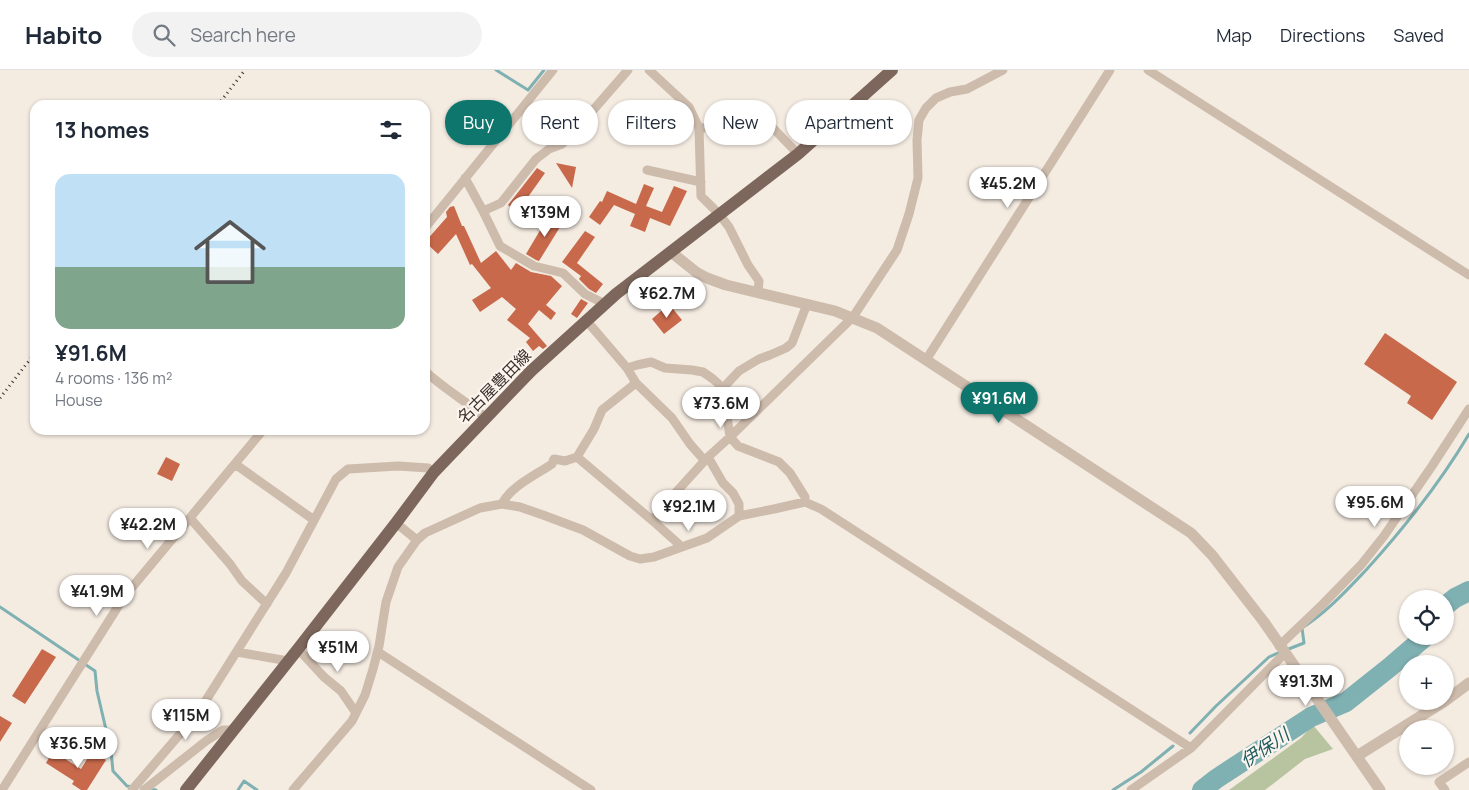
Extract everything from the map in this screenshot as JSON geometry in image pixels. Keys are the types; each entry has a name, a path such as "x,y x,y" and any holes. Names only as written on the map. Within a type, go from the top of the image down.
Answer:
{"main road":[{"name":"名古屋豊田線","path":"187,789 288,662 434,472 531,370 605,304 798,154 887,72"}],"street":[{"path":"430,222 553,70"},
{"path":"483,211 502,203 536,159 549,149 562,144 628,70"},
{"path":"649,70 689,107 699,128 701,196 729,227 748,265 759,281 758,292"},
{"path":"653,521 706,459 853,317 897,250 918,178 917,140 919,120 926,108 936,98 950,92 967,89 1003,70"},
{"path":"926,360 1110,70"},
{"path":"1148,70 1469,275"},
{"path":"699,128 771,126 798,154"},
{"path":"647,170 701,182"},
{"path":"465,178 500,246 534,266 564,273 585,294 605,304"},
{"path":"670,252 696,272 726,285 835,311 877,328 1191,533 1231,577 1380,790"},
{"path":"805,502 805,497 790,473 779,462 738,446 730,437 729,425 721,395 722,388 744,368 759,359 786,348 792,343 808,304"},
{"path":"586,320 627,368 636,383 672,418 690,444 706,459 739,504 739,516"},
{"path":"627,368 651,362 665,368 703,372 722,388"},
{"path":"430,376 486,418"},
{"path":"502,504 520,486 552,464 554,460 565,461 577,457 594,430 602,410 636,383"},
{"path":"1131,790 1191,748 1285,653 1322,605 1384,536 1469,409"},
{"path":"2,790 124,597 259,435"},
{"path":"577,457 682,547"},
{"path":"235,464 314,520"},
{"path":"132,790 198,713 286,573 336,479 348,469 398,466 428,468 434,472"},
{"path":"293,790 352,721 365,695 378,652 386,602 398,567 417,540 425,532 480,508 502,504 520,507 583,530 630,556 640,559 654,557 707,538 739,516 805,502 821,509 1191,748"},
{"path":"190,518 230,564 242,581 267,604"},
{"path":"396,523 417,540"},
{"path":"298,649 324,677 342,691 356,712"},
{"path":"237,652 288,662"},
{"path":"378,652 591,790"},
{"path":"1454,694 1469,683"},
{"path":"1357,756 1431,710"},
{"path":"147,788 206,741 223,730 234,730"},
{"path":"1445,790 1439,782 1469,762"}],"green space":[{"path":"1313,725 1333,749 1305,759 1265,790 1229,790 1301,738"}],"building":[{"path":"556,163 576,167 572,188"},
{"path":"537,168 545,173 528,197 533,201 522,216 508,205"},
{"path":"644,184 654,188 646,206 662,212 674,186 687,191 670,226 650,218 645,232 630,226 635,214 614,205 600,225 589,217 600,201 602,202 607,191 636,204"},
{"path":"454,206 481,263 496,251 511,270 516,263 531,272 551,276 562,286 546,305 556,313 551,320 539,310 528,324 547,346 543,349 539,346 533,351 526,342 530,338 507,320 516,309 502,297 480,312 472,300 491,288 472,264 470,265 456,234 438,254 430,247 430,236 447,217 446,212 450,207"},
{"path":"556,213 565,219 539,261 536,260 526,254 542,227 546,230"},
{"path":"585,231 595,237 577,263 603,284 596,293 579,279 581,276 562,262"},
{"path":"581,299 588,303 577,318 571,314"},
{"path":"669,304 682,320 664,334 652,319"},
{"path":"1385,333 1457,382 1432,420 1407,403 1411,396 1364,364"},
{"path":"166,457 180,464 172,481 157,474"},
{"path":"42,649 56,657 25,704 12,696"},
{"path":"0,716 12,723 0,742"},
{"path":"53,751 81,769 92,751 106,760 87,790 81,790 72,784 74,781 46,763"}],"waterway":[{"path":"496,70 528,90 544,70"},
{"path":"1286,650 1304,643 1302,628 1336,601 1395,537 1434,487 1469,434"},
{"name":"伊保川","path":"1454,599 1469,591"},
{"path":"0,607 95,671 97,691 111,751 113,771 127,786 133,787"},
{"name":"伊保川","path":"1202,790 1311,717 1346,702 1416,645"},
{"path":"1190,733 1269,657 1280,652"},
{"path":"1113,790 1141,772 1173,746"},
{"path":"238,790 244,781 257,790"},
{"path":"149,789 156,790"}],"railway":[{"path":"222,100 245,70"},
{"path":"0,398 30,359"}]}
